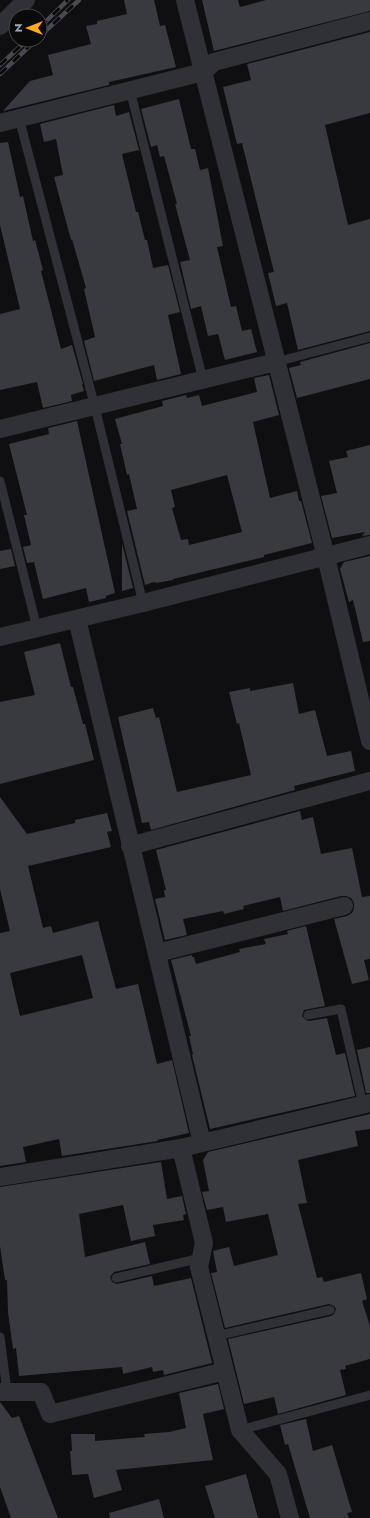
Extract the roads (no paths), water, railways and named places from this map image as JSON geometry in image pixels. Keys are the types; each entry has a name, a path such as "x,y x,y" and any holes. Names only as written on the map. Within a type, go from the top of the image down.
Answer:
{"street":[{"path":"0,26 26,0"},
{"path":"185,0 326,556 370,740"},
{"path":"0,123 203,72 214,62 370,21"},
{"path":"0,430 276,362"},
{"path":"0,637 143,603 370,545"},
{"path":"77,619 202,1143"},
{"path":"130,846 370,781"},
{"path":"157,953 344,906"},
{"path":"0,1177 181,1148 367,1104"},
{"path":"181,1148 204,1243 199,1267 240,1430 278,1474 290,1518"},
{"path":"3,1392 41,1392 50,1414 225,1371"}],"lane":[{"path":"130,90 203,380"},
{"path":"19,118 95,407 143,603"},
{"path":"276,362 370,337"},
{"path":"0,481 38,628"},
{"path":"308,1016 340,1009 367,1104"},
{"path":"116,1278 201,1258"},
{"path":"216,1336 330,1310"},
{"path":"0,1337 3,1392"},
{"path":"240,1430 370,1395"}],"railway":[{"path":"48,19 68,0"},
{"path":"48,29 79,0"},
{"path":"0,65 18,48"},
{"path":"0,74 28,48"}]}
